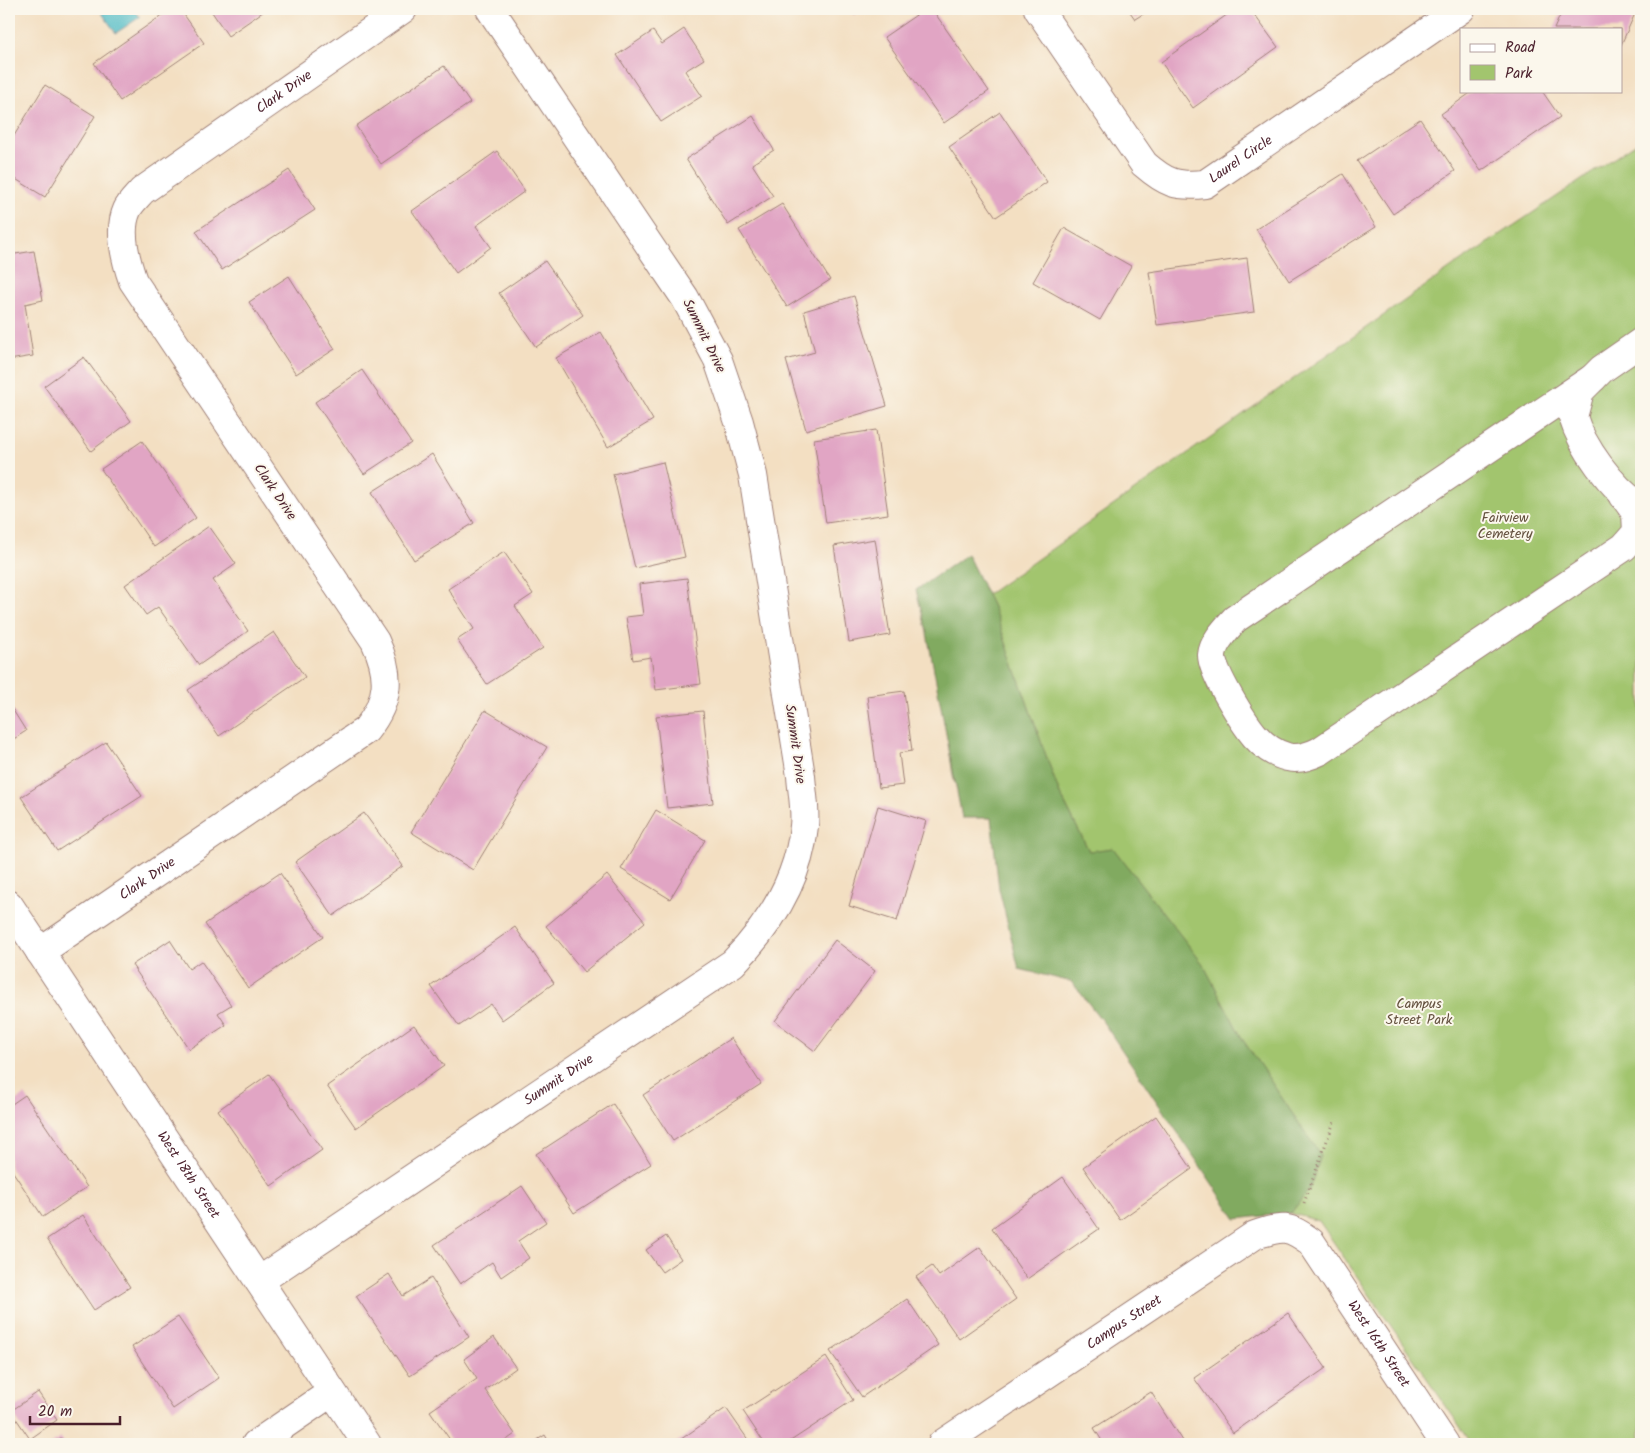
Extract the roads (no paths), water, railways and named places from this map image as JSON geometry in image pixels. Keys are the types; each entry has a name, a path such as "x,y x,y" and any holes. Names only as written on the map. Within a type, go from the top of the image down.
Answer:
{"street":[{"name":"Clark Drive","path":"40,952 366,730 377,716 383,703 386,680 384,660 375,641 133,281 125,257 124,234 127,210 142,191 403,9"},
{"name":"Summit Drive","path":"258,1281 733,963 758,938 778,908 794,871 804,826 801,776 753,475 739,422 718,360 685,298 490,9"},
{"name":"Laurel Circle","path":"1038,9 1144,164 1162,180 1183,186 1205,184 1461,9"},
{"path":"1576,427 1573,418 1580,391 1602,369 1641,342"},
{"path":"1531,420 1550,414 1565,416 1576,427 1636,516 1610,558 1320,751 1304,758 1288,758 1270,750 1255,736 1216,675 1212,654 1221,636 1234,619 1593,378"},
{"name":"West 18th Street","path":"9,906 367,1444"},
{"name":"Campus Street","path":"942,1444 1255,1235 1276,1228 1303,1236"},
{"name":"West 16th Street","path":"1303,1236 1446,1444"},
{"path":"256,1444 332,1392"}],"water":[{"path":"99,9 134,9 140,17 116,33"}],"park label":[{"name":"Fairview Cemetery","path":"1505,526"},
{"name":"Campus Street Park","path":"1419,1012"}]}
